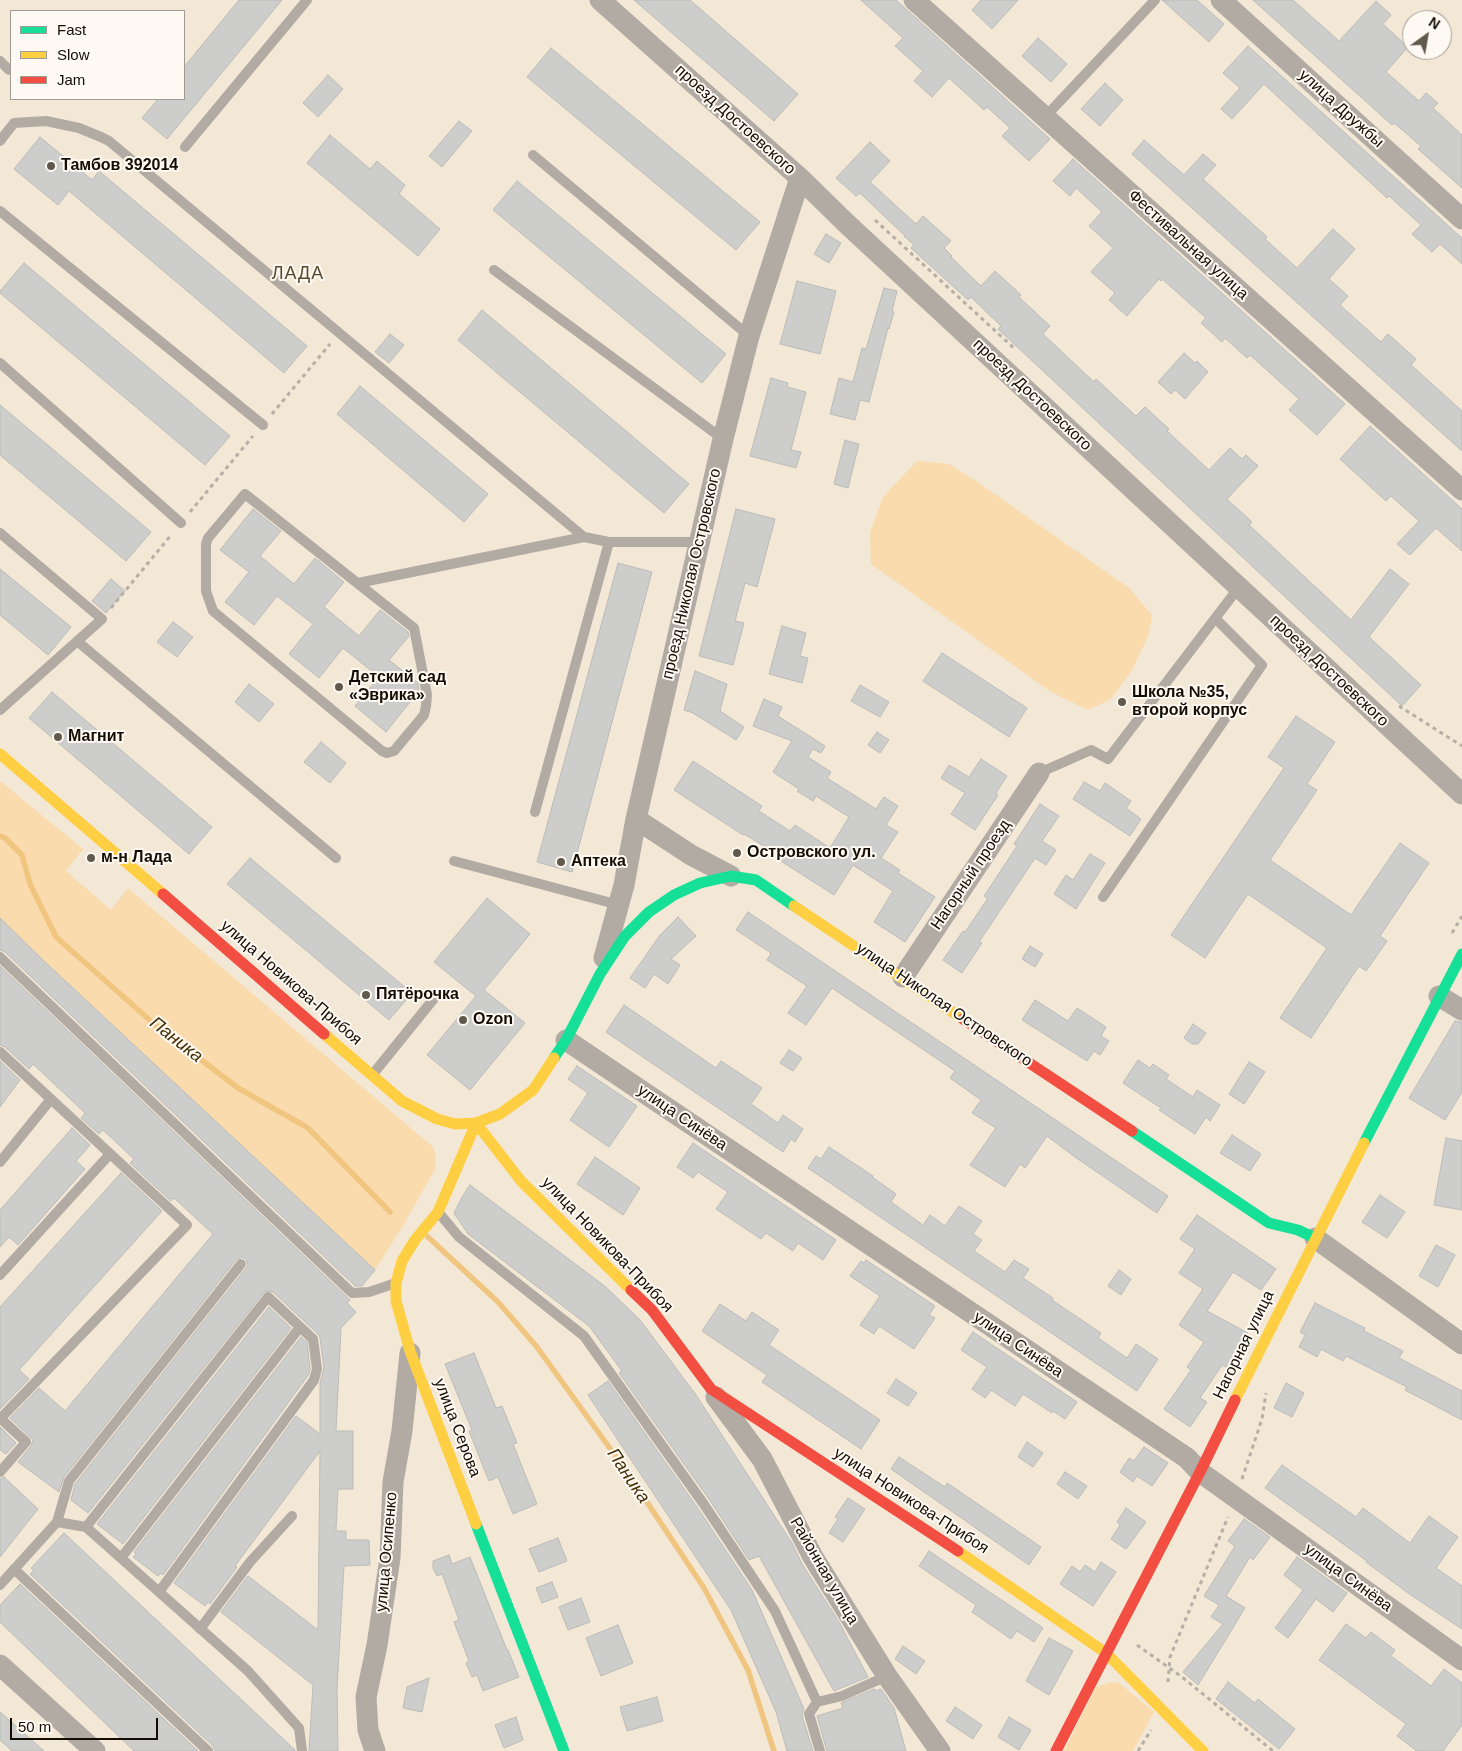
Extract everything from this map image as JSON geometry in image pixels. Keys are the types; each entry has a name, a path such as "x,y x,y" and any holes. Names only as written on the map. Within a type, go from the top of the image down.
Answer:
{"street":[{"name":"проезд Достоевского","path":"600,0 800,178 847,224 1462,794"},
{"name":"Фестивальная улица","path":"914,0 1462,490"},
{"name":"улица Дружбы","path":"1221,0 1462,219"},
{"name":"проезд Николая Островского","path":"600,974 624,885 636,819 723,439 749,336 800,178"},
{"name":"улица Новикова-Прибоя","path":"0,754 402,1100 436,1120 455,1124 476,1123 521,1181 652,1310 711,1390 961,1553 1106,1653 1203,1751"},
{"name":"Нагорный проезд","path":"903,977 1039,773"},
{"path":"636,819 691,855 731,876"},
{"name":"улица Николая Островского","path":"476,1123 500,1114 533,1090 566,1040 600,974 625,936 649,912 674,894 700,883 731,876 756,880 1269,1223 1298,1230 1315,1238 1462,1344"},
{"name":"Нагорная улица","path":"1056,1751 1200,1472 1315,1238 1462,954"},
{"path":"1439,996 1462,1010"},
{"name":"улица Синёва","path":"566,1040 1186,1458 1200,1472 1462,1660"},
{"name":"улица Серова","path":"476,1123 438,1212 415,1240 402,1261 396,1283 396,1300 410,1351 564,1751"},
{"name":"улица Осипенко","path":"375,1751 368,1730 366,1697 377,1645 388,1576 393,1482 402,1431 410,1351"},
{"name":"Районная улица","path":"711,1390 762,1459 813,1556 888,1676 940,1751"},
{"path":"0,1665 95,1751"}],"lane":[{"path":"185,147 307,0"},
{"path":"1045,117 1155,0"},
{"path":"0,61 9,70"},
{"path":"0,141 14,123 46,121 79,128 109,141 584,537"},
{"path":"532,155 749,336"},
{"path":"0,211 263,425"},
{"path":"494,270 723,439"},
{"path":"0,363 181,523"},
{"path":"358,583 414,628 428,695 424,715 398,748 391,752 382,751 358,732 213,610 206,591 206,544 208,538 245,494 358,583 584,537 609,542 700,542"},
{"path":"0,533 102,619 0,710"},
{"path":"535,812 609,542"},
{"path":"1039,773 1091,750 1108,760 1239,587"},
{"path":"1103,897 1262,665 1216,619"},
{"path":"77,641 336,858"},
{"path":"454,861 619,906"},
{"path":"0,957 352,1293 369,1292 396,1283"},
{"path":"372,1074 436,996"},
{"path":"0,1052 187,1225 0,1419 26,1442 0,1472"},
{"path":"0,1162 51,1099"},
{"path":"0,1274 110,1154"},
{"path":"438,1212 459,1237 584,1336 702,1502 775,1611 817,1702"},
{"path":"0,1585 57,1522 69,1481 241,1264"},
{"path":"86,1527 268,1297 313,1339 317,1369 314,1380 159,1592"},
{"path":"121,1558 300,1327"},
{"path":"200,1629 250,1562 292,1516"},
{"path":"57,1522 86,1527 248,1671 299,1728 302,1751"},
{"path":"14,1569 208,1751"},
{"path":"820,1751 809,1714 817,1702 842,1696 888,1676"}],"path":[{"path":"102,619 339,333"},
{"path":"1138,1751 1146,1737 1165,1714 1170,1656 1236,1497 1262,1419 1266,1392"},
{"path":"1118,1631 1182,1676 1273,1751"}],"shaded area":[{"path":"917,461 949,464 976,481 1129,588 1152,615 1149,634 1132,670 1111,699 1088,710 1051,692 871,564 870,533 883,497"},
{"path":"0,781 83,849 66,871 111,910 128,888 433,1147 436,1157 435,1169 375,1270 0,918"},
{"path":"1111,1682 1119,1683 1154,1712 1133,1751 1064,1751 1096,1687"}],"building":[{"path":"239,0 282,0 167,139 142,118 157,100 185,100 185,66"},
{"path":"634,0 690,0 798,94 774,121"},
{"path":"861,0 896,0 1050,139 1029,161 1002,136 1010,128 987,107 984,110 949,78 932,97 914,81 923,71 895,46 903,38"},
{"path":"981,0 1018,0 992,29 972,10"},
{"path":"1162,0 1197,0 1224,24 1209,42"},
{"path":"1253,0 1293,0 1339,41 1376,1 1391,15 1383,24 1402,41 1402,54 1386,72 1419,101 1426,93 1438,103 1433,108 1462,135 1462,188 1418,149 1421,146 1394,123 1392,125"},
{"path":"1038,38 1067,64 1051,82 1022,56"},
{"path":"1248,46 1462,238 1462,264 1440,244 1432,252 1412,234 1421,225 1389,196 1387,198 1264,84 1232,119 1221,109 1240,88 1223,73"},
{"path":"551,48 760,222 736,250 527,77"},
{"path":"328,75 343,89 318,117 303,103"},
{"path":"1105,83 1123,100 1100,126 1081,109"},
{"path":"459,121 472,131 442,167 429,156"},
{"path":"330,135 370,169 377,161 405,185 399,194 440,229 418,256 307,163"},
{"path":"40,137 92,180 99,171 307,346 284,373 69,191 58,205 14,169"},
{"path":"1144,140 1184,175 1203,154 1216,165 1203,179 1267,237 1265,239 1297,268 1333,229 1355,249 1329,279 1348,296 1340,305 1381,342 1388,334 1416,359 1411,365 1462,411 1462,451 1132,154"},
{"path":"870,142 890,161 870,182 916,224 923,216 951,241 944,248 981,286 995,271 1050,326 1043,334 1094,382 1096,379 1136,416 1145,407 1169,429 1167,431 1209,470 1230,448 1242,459 1246,455 1258,466 1227,499 1252,522 1249,525 1351,620 1390,569 1409,584 1369,637 1421,685 1402,706 998,329 1001,326 971,297 968,300 911,248 914,245 860,193 856,196 836,178"},
{"path":"1073,159 1345,404 1317,435 1289,410 1299,399 1250,355 1247,358 1225,338 1222,342 1201,323 1206,318 1162,279 1161,281 1159,279 1127,316 1109,300 1115,293 1091,272 1113,248 1089,226 1102,212 1076,188 1070,196 1053,181"},
{"path":"517,181 726,354 702,383 493,210"},
{"path":"826,234 841,243 829,263 814,254"},
{"path":"24,263 230,436 205,465 0,293"},
{"path":"797,281 836,291 820,354 780,344"},
{"path":"884,288 897,291 892,311 894,312 869,402 860,400 855,420 830,414 839,378 853,382 862,348 866,349"},
{"path":"482,310 689,484 664,513 458,340"},
{"path":"390,334 404,345 389,363 375,352"},
{"path":"1184,353 1195,363 1197,361 1208,372 1185,399 1175,390 1171,394 1158,382"},
{"path":"771,378 788,383 787,387 806,392 791,450 801,452 796,468 750,456"},
{"path":"360,386 488,494 464,522 337,414"},
{"path":"0,405 151,532 126,561 0,455"},
{"path":"1370,426 1462,509 1462,551 1436,528 1410,555 1397,544 1419,521 1391,496 1386,501 1340,459"},
{"path":"845,440 859,444 848,488 834,484"},
{"path":"253,509 281,531 260,556 294,584 315,558 344,582 324,607 359,636 380,610 408,632 409,636 389,660 418,683 419,691 386,732 355,706 379,677 343,648 319,678 289,654 313,624 277,596 254,625 225,602 249,572 220,550"},
{"path":"736,509 775,519 757,587 745,583 735,621 744,623 733,665 699,656"},
{"path":"618,563 652,572 572,872 537,862"},
{"path":"0,569 71,627 48,655 0,615"},
{"path":"111,579 125,591 106,613 92,601"},
{"path":"173,622 193,637 177,657 157,642"},
{"path":"782,626 806,633 800,656 808,658 802,683 769,674"},
{"path":"942,653 1027,708 1009,737 923,681"},
{"path":"695,671 727,684 720,711 744,727 736,740 693,713 684,710"},
{"path":"249,684 274,704 259,722 235,702"},
{"path":"860,685 889,702 880,717 851,701"},
{"path":"52,692 212,827 189,854 29,718"},
{"path":"764,699 782,707 778,716 825,746 821,753 813,749 808,757 831,772 827,778 876,809 884,797 898,806 886,825 898,832 881,858 900,870 898,873 935,897 905,942 874,922 893,891 853,865 834,895 770,854 772,851 743,835 674,790 693,761 762,806 759,811 790,831 795,825 830,848 849,817 816,796 813,801 773,772 792,741 753,726"},
{"path":"1296,716 1335,742 1307,784 1317,790 1270,860 1351,915 1400,843 1429,863 1380,936 1387,941 1366,971 1359,966 1311,1038 1280,1018 1327,948 1248,894 1205,958 1171,935 1284,768 1268,757"},
{"path":"877,732 889,740 880,753 868,745"},
{"path":"321,742 346,763 330,783 304,762"},
{"path":"981,759 1007,776 996,793 998,795 975,830 951,814 965,793 941,778 949,765 969,777"},
{"path":"1084,782 1100,791 1105,783 1131,801 1126,808 1141,819 1130,836 1073,799"},
{"path":"1040,804 1059,816 1042,841 1056,850 1046,865 1035,858 979,942 982,943 962,973 943,960 988,898 984,896 1017,846 1014,844"},
{"path":"1090,854 1105,863 1076,909 1054,894 1066,875 1073,880"},
{"path":"250,858 412,993 389,1020 227,884"},
{"path":"487,898 530,934 484,990 525,1023 470,1090 427,1055 476,996 434,962"},
{"path":"748,912 1168,1196 1157,1213 1047,1136 1025,1168 1020,1164 1005,1187 970,1165 996,1128 972,1113 981,1100 950,1078 955,1071 832,988 806,1025 788,1013 807,986 767,960 771,953 736,930"},
{"path":"678,917 696,936 671,959 680,965 668,984 654,974 645,988 630,978 660,935"},
{"path":"0,918 375,1270 362,1286 355,1286 5,952 0,950"},
{"path":"1030,946 1043,954 1035,967 1022,959"},
{"path":"0,966 350,1300 347,1303 356,1312 341,1328 336,1431 353,1431 353,1489 338,1489 336,1531 346,1531 346,1540 369,1540 370,1565 344,1566 337,1688 338,1751 309,1751 313,1685 221,1612 248,1576 318,1630 320,1451 235,1566 237,1567 210,1604 208,1602 205,1606 174,1583 296,1416 320,1434 320,1383 324,1368 318,1334 273,1292 265,1291 88,1513 71,1500 75,1484 246,1268 248,1265 246,1259 242,1257 236,1260 64,1477 59,1492 18,1462 31,1446 33,1440 10,1418 39,1388 65,1411 213,1234 174,1198 171,1201 130,1163 134,1159 103,1130 99,1134 81,1118 85,1113 33,1064 29,1069 5,1047 0,1045"},
{"path":"1035,1000 1068,1021 1077,1008 1106,1027 1101,1036 1109,1041 1100,1055 1094,1051 1087,1061 1022,1020"},
{"path":"624,1005 716,1068 721,1061 762,1088 751,1104 778,1123 783,1115 803,1129 795,1142 791,1139 783,1152 606,1032"},
{"path":"1455,1021 1462,1022 1462,1092 1445,1120 1409,1098"},
{"path":"1193,1024 1206,1033 1198,1044 1192,1044 1184,1038"},
{"path":"789,1050 802,1058 793,1071 780,1063"},
{"path":"1138,1060 1150,1068 1153,1064 1169,1075 1166,1079 1193,1097 1197,1090 1220,1105 1210,1121 1206,1117 1195,1134 1159,1110 1161,1108 1123,1083"},
{"path":"0,1061 20,1080 0,1107"},
{"path":"1249,1062 1265,1072 1244,1104 1229,1094"},
{"path":"577,1066 637,1106 609,1147 570,1120 588,1093 568,1079"},
{"path":"72,1128 90,1145 76,1161 85,1169 18,1245 9,1237 0,1247 0,1210"},
{"path":"1232,1135 1261,1154 1250,1171 1220,1153"},
{"path":"1446,1138 1462,1141 1462,1210 1434,1205"},
{"path":"693,1143 836,1240 823,1260 798,1243 793,1251 766,1233 761,1239 716,1209 728,1192 698,1172 693,1178 677,1167"},
{"path":"829,1147 873,1176 896,1194 891,1202 923,1225 930,1215 945,1226 959,1206 982,1221 973,1234 982,1240 974,1251 1005,1272 1014,1260 1029,1269 1023,1278 1101,1333 1098,1338 1127,1358 1136,1344 1158,1359 1137,1391 808,1168 816,1156 821,1159"},
{"path":"595,1157 640,1188 623,1215 577,1184"},
{"path":"121,1173 162,1211 19,1370 29,1379 0,1409 0,1307"},
{"path":"470,1185 606,1287 640,1320 696,1395 792,1543 802,1564 839,1622 868,1677 834,1691 759,1556 749,1560 709,1499 619,1373 622,1371 589,1326 468,1234 454,1213"},
{"path":"1380,1195 1405,1212 1387,1238 1362,1222"},
{"path":"1197,1215 1276,1269 1261,1290 1233,1272 1207,1311 1248,1333 1228,1368 1222,1365 1200,1398 1207,1402 1190,1427 1164,1409 1191,1370 1187,1367 1204,1342 1179,1325 1203,1289 1179,1273 1195,1249 1180,1239"},
{"path":"1436,1245 1455,1255 1438,1287 1419,1276"},
{"path":"866,1260 935,1306 929,1315 935,1318 914,1349 879,1326 874,1334 860,1325 880,1296 850,1276 861,1261 864,1263"},
{"path":"1119,1270 1131,1279 1121,1295 1108,1286"},
{"path":"1315,1303 1365,1328 1364,1331 1403,1351 1399,1358 1462,1391 1462,1420 1405,1390 1407,1387 1346,1356 1343,1361 1321,1349 1317,1357 1299,1347 1305,1335 1300,1332"},
{"path":"720,1304 746,1321 752,1312 779,1330 769,1345 880,1420 861,1449 762,1382 767,1375 702,1331"},
{"path":"269,1307 291,1328 123,1544 97,1524"},
{"path":"973,1332 1077,1402 1065,1419 1023,1394 1015,1406 991,1390 985,1398 972,1389 987,1367 961,1350"},
{"path":"301,1337 307,1342 309,1374 163,1575 160,1573 158,1576 133,1557 136,1554 134,1552"},
{"path":"474,1353 496,1408 502,1406 517,1443 513,1444 537,1504 513,1514 498,1477 489,1481 469,1431 472,1430 445,1364"},
{"path":"896,1379 917,1393 908,1406 887,1393"},
{"path":"608,1381 697,1507 752,1590 804,1709 802,1716 813,1751 787,1751 776,1712 731,1610 588,1395"},
{"path":"1286,1383 1304,1393 1292,1417 1274,1408"},
{"path":"0,1427 16,1443 6,1454 0,1450"},
{"path":"1027,1442 1043,1453 1033,1467 1018,1457"},
{"path":"1144,1447 1168,1463 1152,1486 1137,1476 1133,1482 1120,1472 1129,1458 1134,1461"},
{"path":"899,1457 945,1487 947,1483 1041,1547 1029,1565 891,1469"},
{"path":"1282,1465 1356,1517 1363,1508 1410,1543 1429,1516 1458,1537 1436,1568 1462,1586 1462,1629 1408,1593 1367,1561 1265,1488"},
{"path":"1065,1472 1087,1486 1078,1499 1057,1484"},
{"path":"4,1477 38,1509 0,1557 0,1479"},
{"path":"848,1498 865,1509 843,1542 829,1533 838,1519 835,1517"},
{"path":"1126,1508 1146,1522 1126,1549 1111,1539 1120,1525 1117,1522"},
{"path":"1244,1519 1270,1537 1253,1560 1250,1557 1226,1596 1245,1608 1198,1685 1183,1672 1223,1624 1211,1617 1219,1605 1204,1596 1235,1546 1228,1541"},
{"path":"64,1533 295,1751 215,1751 213,1746 30,1574 34,1570 31,1568"},
{"path":"558,1538 567,1561 539,1572 529,1549"},
{"path":"929,1551 1043,1628 1034,1642 1017,1631 1011,1639 972,1612 976,1605 919,1566"},
{"path":"449,1555 452,1564 470,1557 519,1677 483,1691 477,1675 472,1677 466,1663 469,1661 454,1622 459,1620 442,1574 437,1576 433,1568 433,1561"},
{"path":"1297,1557 1347,1593 1333,1612 1316,1599 1288,1638 1275,1628 1303,1590 1284,1575"},
{"path":"1101,1562 1116,1572 1093,1606 1060,1584 1072,1566 1080,1572 1085,1565 1095,1572"},
{"path":"552,1582 558,1597 542,1603 536,1588"},
{"path":"20,1584 198,1751 134,1751 0,1622 0,1605"},
{"path":"581,1598 590,1622 568,1630 559,1607"},
{"path":"1346,1624 1366,1638 1371,1632 1395,1650 1391,1656 1431,1686 1444,1669 1462,1683 1462,1725 1443,1751 1417,1751 1397,1736 1406,1724 1319,1660"},
{"path":"618,1625 633,1663 601,1676 586,1638"},
{"path":"1049,1638 1073,1651 1049,1695 1026,1681"},
{"path":"903,1646 925,1661 916,1674 895,1659"},
{"path":"429,1678 422,1712 403,1708 407,1687"},
{"path":"1228,1682 1255,1703 1258,1699 1295,1729 1279,1749 1216,1699"},
{"path":"874,1689 875,1691 881,1689 894,1708 906,1751 827,1751 817,1716 843,1708 841,1703"},
{"path":"657,1697 663,1721 627,1731 620,1707"},
{"path":"955,1707 982,1725 973,1739 946,1721"},
{"path":"0,1712 44,1751 12,1751 0,1740"},
{"path":"516,1717 523,1740 504,1748 495,1725"},
{"path":"1009,1717 1031,1730 1019,1750 998,1737"}],"waterway":[{"name":"Паника","path":"0,836 5,838 22,855 30,884 56,937 153,1023 238,1088 308,1128 390,1212"},
{"name":"Паника","path":"428,1237 498,1302 537,1347 627,1472 704,1588 748,1670 774,1751"}],"traffic: fast":[{"path":"554,1058 566,1040 600,974 625,936 649,912 674,895 700,883 731,876 756,880 794,906"},
{"path":"1364,1143 1462,954"},
{"path":"1132,1131 1269,1223 1298,1230 1315,1238"},
{"path":"476,1524 564,1751"}],"traffic: slow":[{"path":"0,754 163,894"},
{"path":"794,906 963,1019"},
{"path":"324,1034 402,1101 437,1119 455,1124 476,1123 500,1114 533,1090 554,1058"},
{"path":"476,1123 521,1181 631,1290"},
{"path":"476,1123 438,1212 415,1240 402,1261 396,1283 396,1301 410,1351 476,1524"},
{"path":"1235,1400 1364,1143"},
{"path":"958,1551 1106,1653 1203,1751"}],"traffic: jam":[{"path":"163,894 324,1034"},
{"path":"963,1019 1132,1131"},
{"path":"631,1290 652,1310 711,1389 958,1551"},
{"path":"1056,1751 1200,1472 1235,1400"}],"place":[{"name":"Тамбов 392014","path":"51,166"},
{"name":"Детский сад «Эврика»","path":"339,687"},
{"name":"Школа №35, второй корпус","path":"1122,702"},
{"name":"Магнит","path":"58,737"},
{"name":"Островского ул.","path":"737,853"},
{"name":"м-н Лада","path":"91,858"},
{"name":"Аптека","path":"561,862"},
{"name":"Пятёрочка","path":"366,995"},
{"name":"Ozon","path":"463,1020"}],"district":[{"name":"ЛАДА","path":"298,274"}]}
